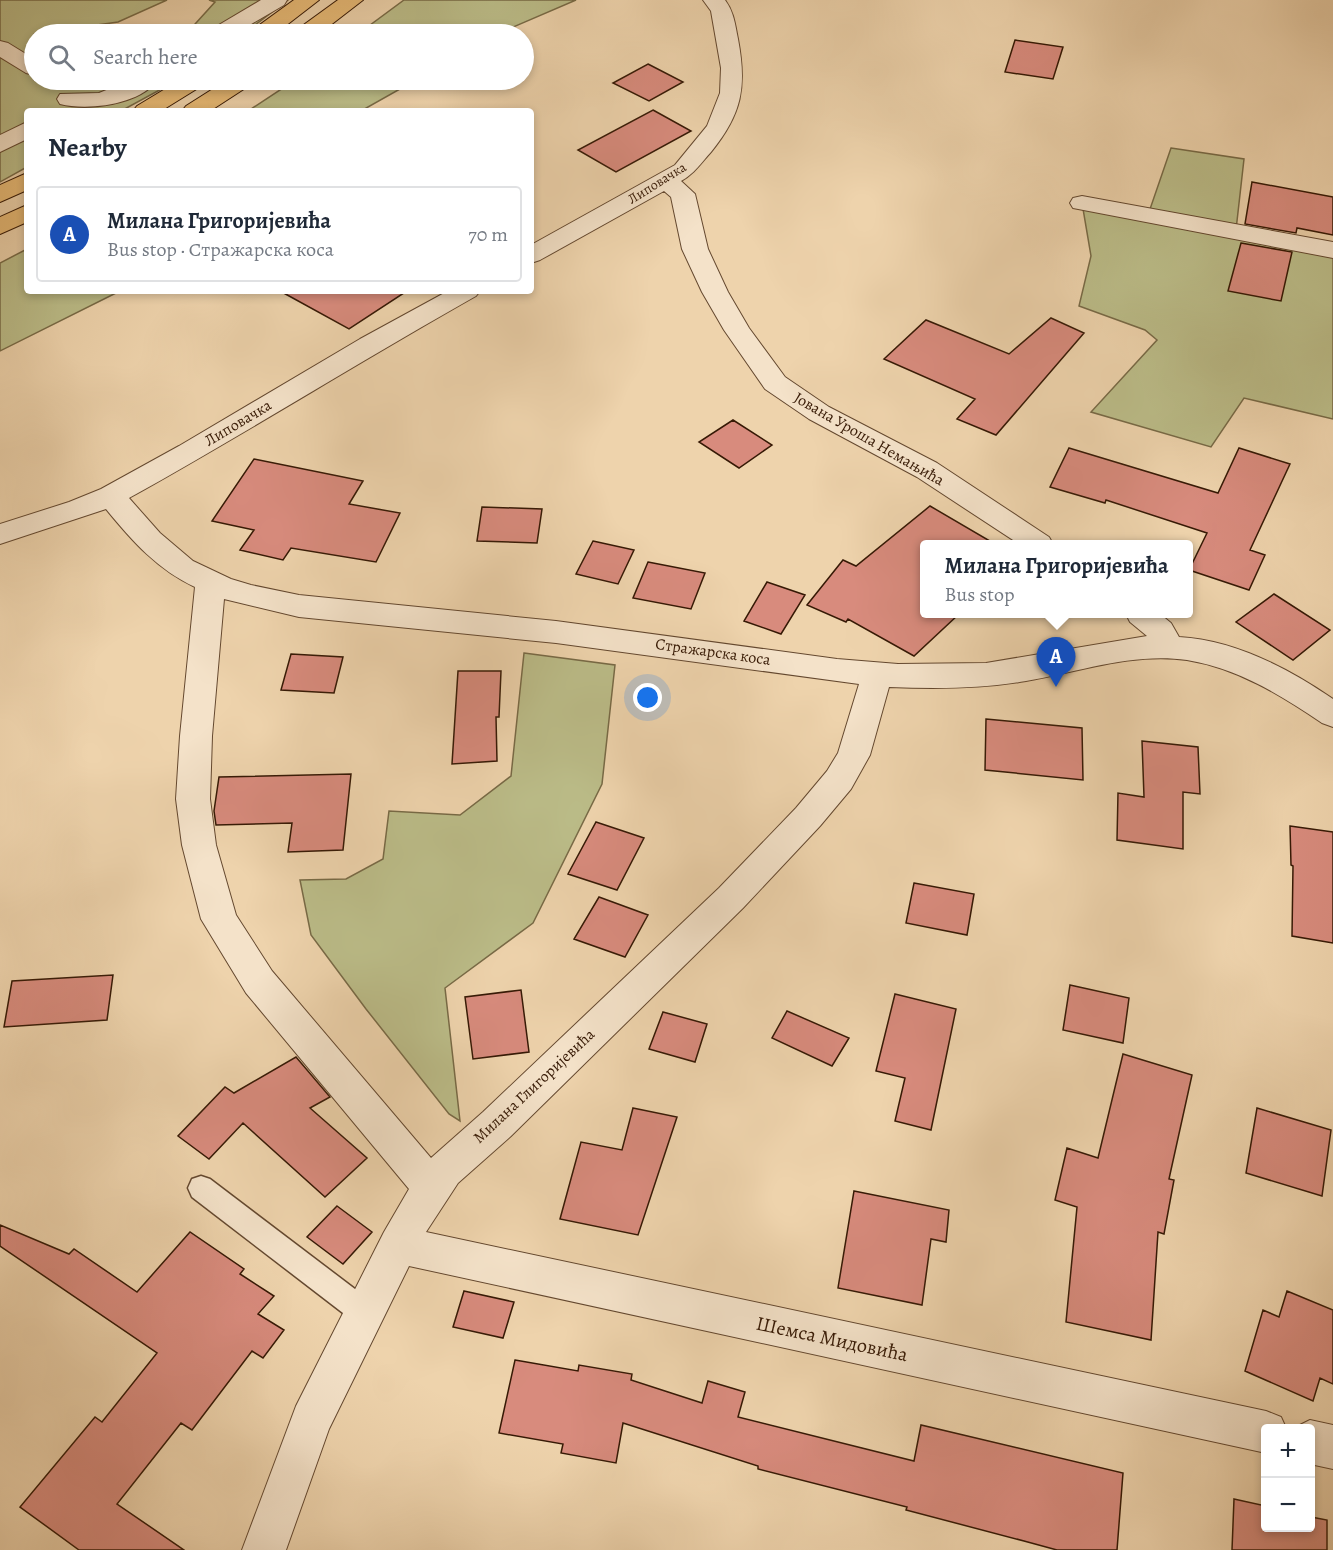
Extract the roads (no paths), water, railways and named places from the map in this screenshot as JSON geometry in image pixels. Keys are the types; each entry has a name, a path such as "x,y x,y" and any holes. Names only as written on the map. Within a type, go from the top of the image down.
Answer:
{"highway":[{"path":"276,24 308,0"},
{"path":"320,24 352,0"},
{"path":"150,108 179,90"},
{"path":"199,108 227,90"},
{"path":"0,195 24,182"},
{"path":"0,227 24,214"}],"street":[{"path":"236,24 276,0"},
{"name":"Липовачка","path":"534,253 683,170 718,128 731,93 732,68 722,11 714,0"},
{"path":"0,48 24,62"},
{"path":"60,97 83,102 105,99 124,90"},
{"path":"0,145 24,131"},
{"name":"Јована Уроша Немањића","path":"666,180 683,194 695,249 715,292 736,330 775,383 819,412 927,471 1033,540"},
{"path":"1082,203 1333,250"},
{"name":"Липовачка","path":"0,534 79,509 111,496 189,453 369,345 462,294"},
{"name":"Стражарска коса","path":"111,496 137,527 174,561 194,574 280,602 336,611 472,623 670,645 877,675 969,676 1014,672 1130,649 1169,646 1201,651 1252,667 1304,694 1333,716"},
{"path":"211,581 196,736 193,799 199,845 219,919 259,982 431,1187"},
{"path":"1145,618 1160,631 1169,646"},
{"name":"Милана Глигоријевића","path":"264,1550 311,1421 366,1314 398,1245 431,1187 463,1152 497,1124 731,898 808,817 839,780 854,754 877,675"},
{"name":"Шемса Мидовића","path":"398,1245 1261,1431"},
{"path":"1315,1443 1333,1446"}],"lane":[{"path":"201,1188 366,1314"}],"place":[{"name":"Милана Григоријевића","path":"1056,687"}]}
